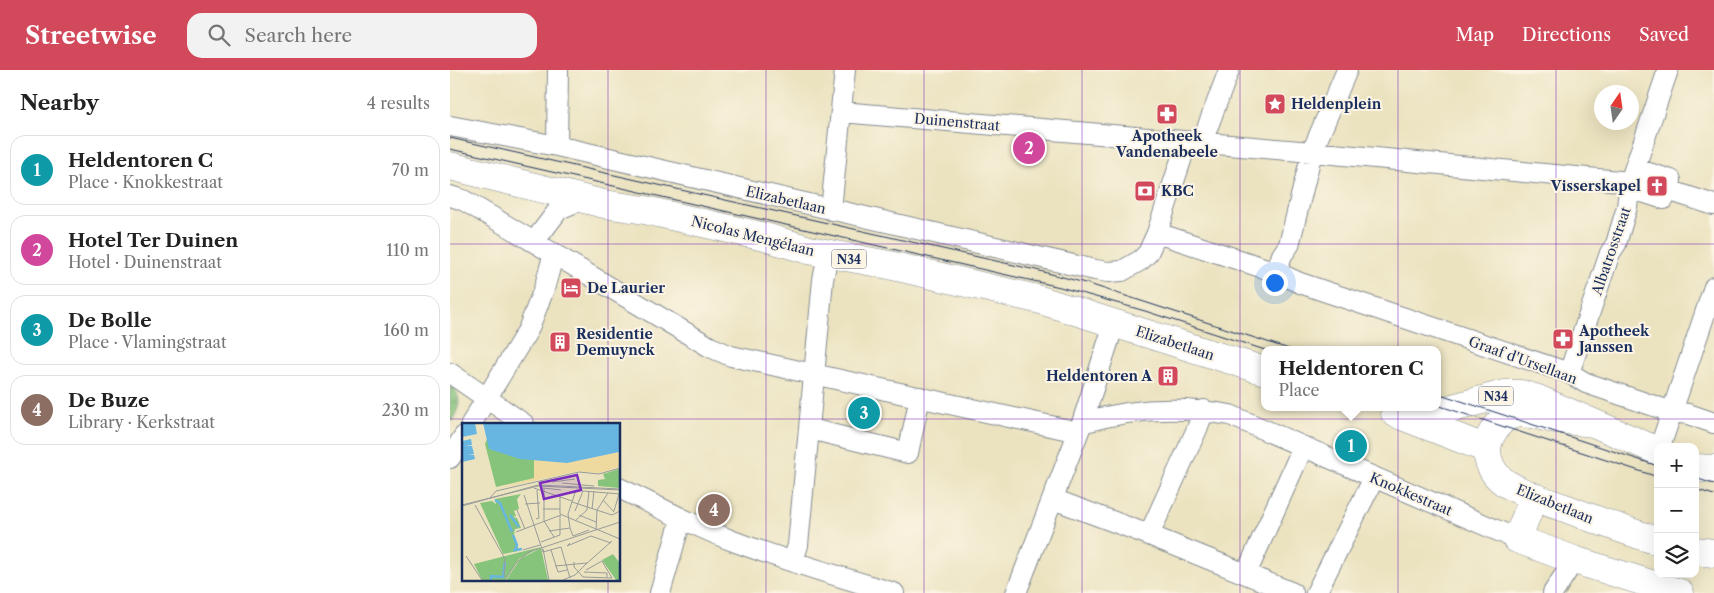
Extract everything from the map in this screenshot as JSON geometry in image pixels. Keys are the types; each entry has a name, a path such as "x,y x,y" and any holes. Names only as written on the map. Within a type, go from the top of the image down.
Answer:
{"main road":[{"name":"Nicolas Mengélaan","path":"450,166 583,199 645,210 765,236 809,250 889,265 1006,291 1114,324"},
{"name":"Elizabetlaan","path":"1114,324 1261,371"},
{"name":"N34","path":"1441,410 1504,394 1521,394 1538,399 1654,449"},
{"name":"N34","path":"1389,411 1487,449 1491,436 1498,424 1508,416 1527,412 1593,423"},
{"name":"N34","path":"1407,411 1433,411"},
{"name":"Elizabetlaan","path":"1487,449 1492,469 1499,478 1510,486 1614,527 1654,540"},
{"path":"1699,468 1714,469"},
{"path":"1517,539 1534,497"},
{"name":"Elizabetlaan","path":"1614,527 1654,525"},
{"name":"Knokkestraat","path":"1517,539 1574,560 1676,592"},
{"path":"1699,552 1714,553"}],"street":[{"path":"557,146 558,70"},
{"path":"831,210 845,70"},
{"path":"1229,70 1205,134 1192,142 1184,154 1157,233 1276,272 1282,255 1289,245 1312,152 1347,70"},
{"name":"Albatrosstraat","path":"1569,373 1610,253 1616,244 1627,207 1632,180 1668,70"},
{"name":"Duinenstraat","path":"841,112 1192,142"},
{"name":"Elizabetlaan","path":"450,126 557,146 1108,272 1122,271 1142,260 1148,254 1157,233"},
{"path":"1192,142 1632,180 1670,180 1668,190 1714,205"},
{"path":"450,196 462,200 554,253 710,347 741,359 814,376 1080,428"},
{"path":"534,242 559,209 583,199"},
{"path":"472,423 528,330 544,289 554,253"},
{"path":"793,562 798,545 823,280 828,254"},
{"name":"Graaf d'Ursellaan","path":"1276,272 1300,283 1569,373 1586,383 1672,412 1688,414 1714,422"},
{"path":"1661,443 1714,287"},
{"path":"1016,593 1080,428 1114,324"},
{"path":"450,373 523,423"},
{"path":"810,429 908,453 920,397"},
{"name":"Knokkestraat","path":"1080,428 1107,416 1147,410 1204,410 1230,415 1517,539"},
{"path":"1149,535 1204,410"},
{"path":"450,458 462,439"},
{"path":"1246,574 1303,447"},
{"path":"1316,593 1374,478"},
{"path":"620,489 681,520 734,541 793,562 894,593"},
{"path":"1053,499 1293,593"},
{"path":"660,593 681,520"},
{"path":"1553,593 1574,560"}],"green space":[{"path":"454,387 459,404 452,421 450,420 450,388"}],"tram line":[{"path":"450,138 1036,270 1089,284 1280,346"},
{"path":"450,149 1060,287 1145,311 1261,349"},
{"path":"1441,394 1654,465"},
{"path":"1441,406 1654,476"},
{"path":"1699,479 1714,484"},
{"path":"1699,490 1714,495"}],"place":[{"name":"Heldenplein","path":"1275,104"},
{"name":"Apotheek Vandenabeele","path":"1167,114"},
{"name":"Hotel Ter Duinen","path":"1029,148"},
{"name":"Visserskapel","path":"1657,186"},
{"name":"KBC","path":"1145,191"},
{"name":"De Laurier","path":"571,288"},
{"name":"Apotheek Janssen","path":"1563,339"},
{"name":"Residentie Demuynck","path":"560,342"},
{"name":"Heldentoren A","path":"1168,376"},
{"name":"De Bolle","path":"864,413"},
{"name":"Heldentoren C","path":"1351,446"},
{"name":"De Buze","path":"714,510"}]}
